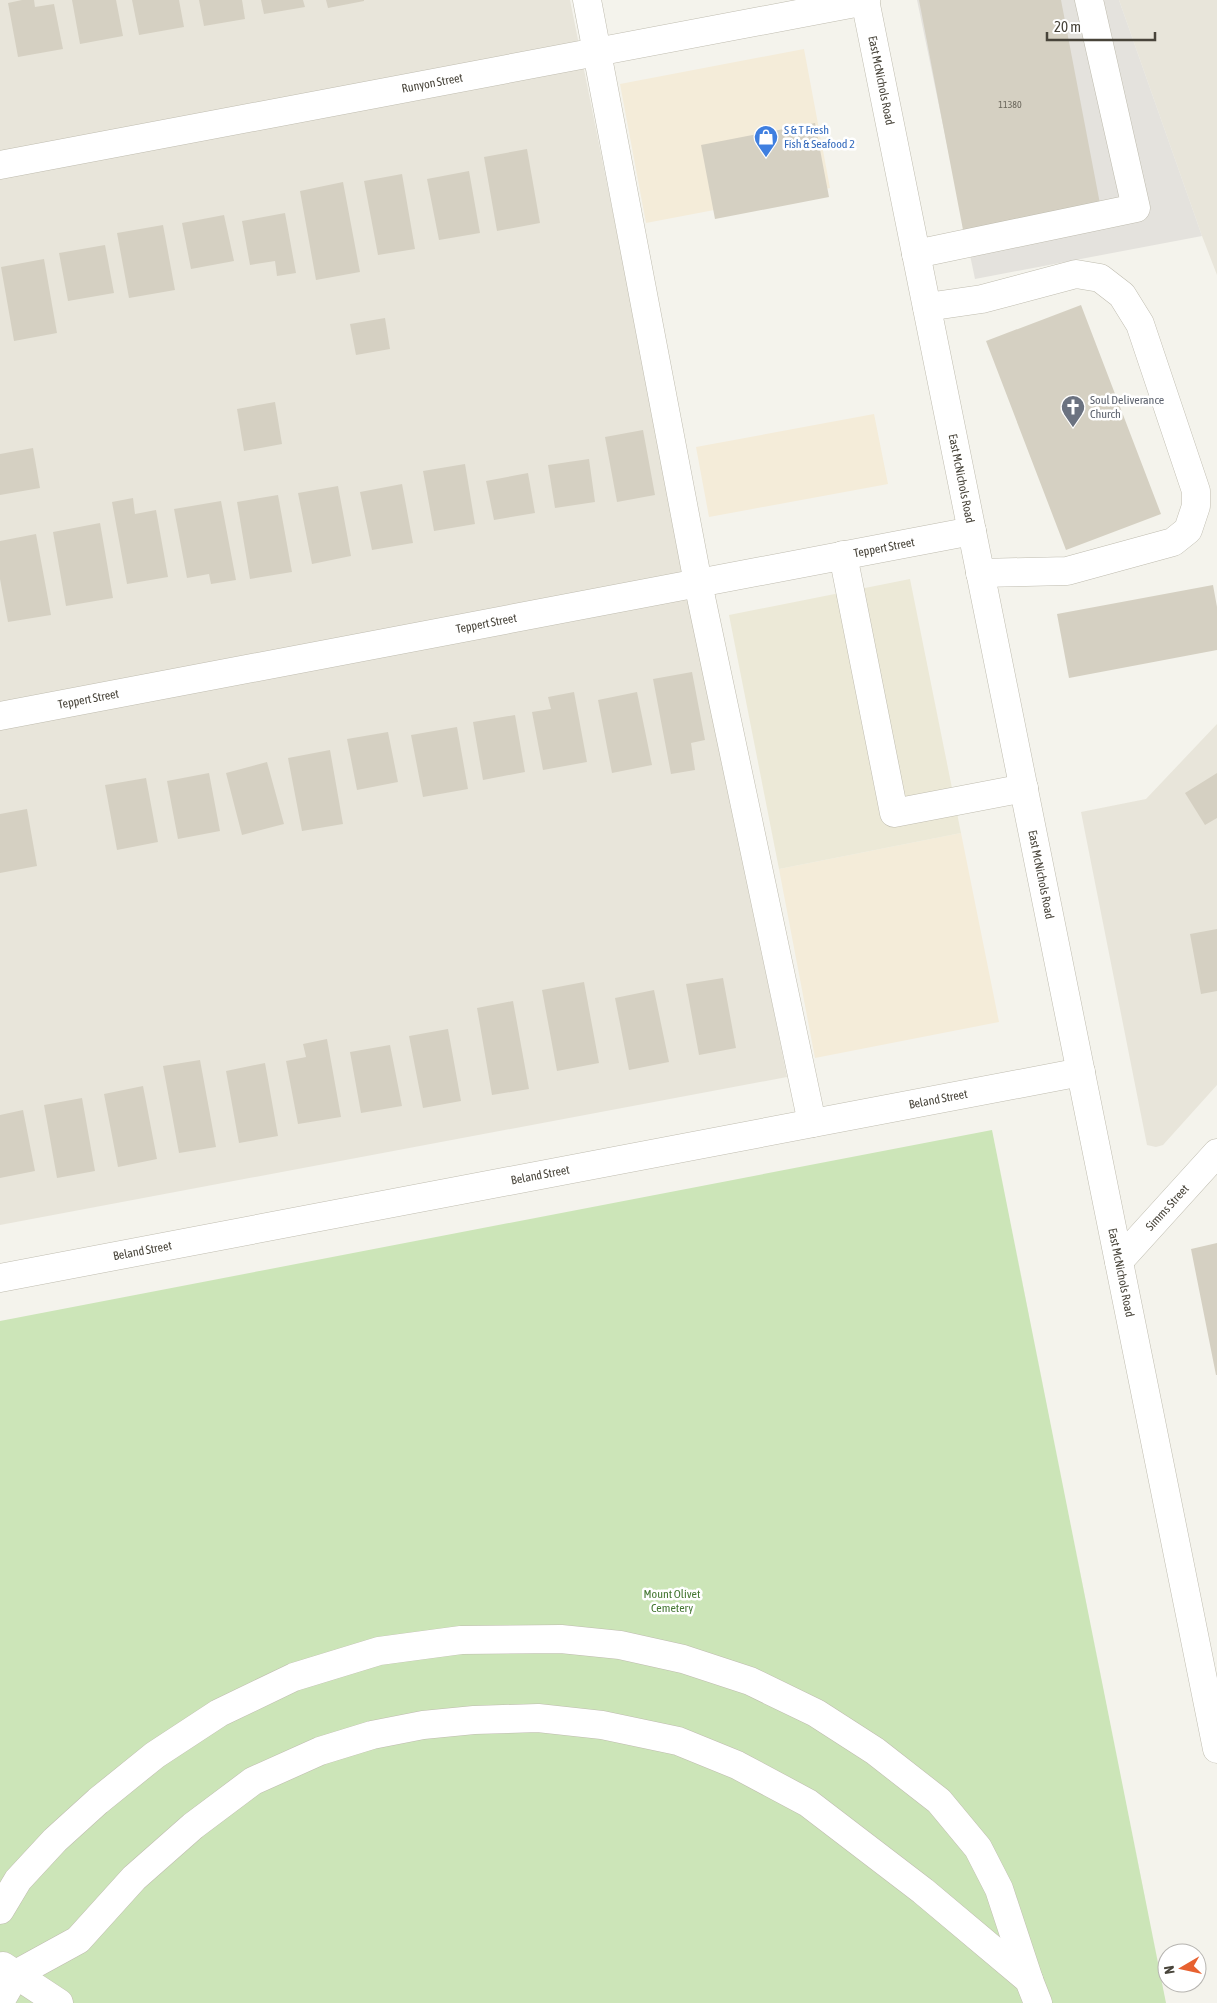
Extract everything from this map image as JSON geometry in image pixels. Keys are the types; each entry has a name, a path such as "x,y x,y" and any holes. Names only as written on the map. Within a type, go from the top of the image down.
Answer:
{"street":[{"path":"587,0 698,583 812,1123"},
{"name":"Runyon Street","path":"0,165 866,0"},
{"name":"East McNichols Road","path":"866,0 1119,1261 1213,1706 1217,1749"},
{"path":"916,254 1136,208 1089,0"},
{"path":"927,307 982,299 1076,274 1100,278 1122,295 1140,324 1196,491 1196,506 1188,530 1174,542 1067,571 980,573"},
{"name":"Teppert Street","path":"0,716 972,531"},
{"path":"843,555 894,814 1024,788"},
{"name":"Beland Street","path":"0,1278 1081,1072"},
{"name":"Simms Street","path":"1119,1261 1217,1153"},
{"path":"0,1910 18,1880 55,1840 98,1801 148,1760 219,1713 285,1681 379,1651 461,1640 561,1638 620,1645 683,1659 750,1681 816,1713 876,1751 939,1801 978,1848 999,1890 1034,1991"},
{"path":"8,1969 78,1940 134,1878 192,1826 254,1781 320,1751 372,1735 440,1723 538,1718 602,1725 678,1741 737,1765 808,1803 923,1891 1034,1991"},
{"path":"0,2002 8,1969"},
{"path":"8,1969 58,2003"}],"shaded area":[{"path":"0,0 570,0 787,1077 0,1225"},
{"path":"917,0 1119,0 1202,236 975,279"},
{"path":"1119,0 1217,0 1217,275 1202,236"},
{"path":"804,49 830,188 646,223 620,84"},
{"path":"874,414 888,484 709,517 696,447"},
{"path":"910,579 961,833 779,869 729,615"},
{"path":"1217,724 1217,1085 1163,1145 1156,1147 1147,1145 1081,812 1146,799"},
{"path":"961,833 999,1022 815,1058 779,869"}],"green space":[{"name":"Mount Olivet Cemetery","path":"992,1130 1157,1958 1157,1993 1164,1993 1166,2003 0,2003 0,1321"}],"building":[{"path":"34,0 35,7 54,4 63,49 18,57 8,3"},
{"path":"72,0 116,0 123,36 80,44"},
{"path":"132,0 179,0 184,27 139,35"},
{"path":"199,0 242,0 245,19 204,26"},
{"path":"261,0 303,0 305,7 264,14"},
{"path":"326,0 364,0 364,1 328,8"},
{"path":"919,0 1061,0 1101,209 964,235"},
{"path":"815,123 829,197 715,219 701,145"},
{"path":"527,149 540,223 497,231 484,157"},
{"path":"469,171 480,233 439,240 427,179"},
{"path":"402,174 415,249 378,255 364,181"},
{"path":"343,182 360,272 316,280 300,191"},
{"path":"285,213 296,273 277,276 275,261 250,265 242,221"},
{"path":"224,215 234,261 191,269 182,223"},
{"path":"163,225 175,290 129,298 117,233"},
{"path":"105,245 114,293 68,301 59,253"},
{"path":"44,259 57,333 14,341 1,267"},
{"name":"Soul Deliverance Church","path":"1081,305 1161,514 1066,550 986,341"},
{"path":"385,318 390,349 356,355 350,324"},
{"path":"275,402 282,444 244,451 237,409"},
{"path":"643,430 655,495 617,502 605,437"},
{"path":"33,448 40,488 0,495 0,454"},
{"path":"589,459 595,502 555,508 548,465"},
{"path":"465,464 475,524 434,531 423,471"},
{"path":"528,473 535,513 494,520 486,481"},
{"path":"402,484 413,543 372,550 360,492"},
{"path":"338,486 351,556 312,564 298,493"},
{"path":"278,495 292,572 250,579 237,502"},
{"path":"133,498 135,514 156,510 168,577 127,584 112,502"},
{"path":"221,501 236,580 211,584 209,574 187,578 174,509"},
{"path":"100,523 113,598 66,606 53,532"},
{"path":"36,534 51,615 8,622 0,579 0,541"},
{"path":"1213,585 1217,607 1217,650 1069,678 1057,614"},
{"path":"692,672 705,740 691,743 695,770 671,774 653,679"},
{"path":"574,692 587,762 543,770 532,712 551,709 548,697"},
{"path":"637,692 652,765 612,773 598,700"},
{"path":"515,715 525,772 483,780 473,722"},
{"path":"457,727 468,789 423,797 411,735"},
{"path":"388,732 398,782 357,790 347,739"},
{"path":"330,750 343,824 302,831 288,758"},
{"path":"267,762 284,824 242,835 226,773"},
{"path":"209,773 220,831 178,839 167,781"},
{"path":"1217,773 1217,818 1205,825 1185,793"},
{"path":"146,778 158,842 117,850 105,785"},
{"path":"27,809 37,866 0,873 0,814"},
{"path":"1217,929 1217,991 1201,994 1190,934"},
{"path":"723,978 736,1048 699,1055 686,984"},
{"path":"584,982 599,1063 557,1071 542,990"},
{"path":"654,990 669,1062 629,1070 615,998"},
{"path":"513,1001 529,1089 492,1095 477,1008"},
{"path":"448,1029 461,1101 423,1108 409,1036"},
{"path":"327,1039 341,1117 298,1124 286,1061 306,1057 303,1044"},
{"path":"390,1045 402,1106 361,1113 350,1052"},
{"path":"200,1060 216,1147 179,1153 163,1066"},
{"path":"265,1063 278,1136 239,1143 226,1071"},
{"path":"143,1086 157,1159 118,1167 104,1094"},
{"path":"82,1098 95,1171 57,1178 44,1105"},
{"path":"23,1110 35,1171 0,1178 0,1115"},
{"path":"1217,1243 1217,1375 1216,1375 1191,1249"}],"place":[{"name":"S & T Fresh Fish & Seafood 2","path":"766,158"},
{"name":"Soul Deliverance Church","path":"1073,428"}]}
